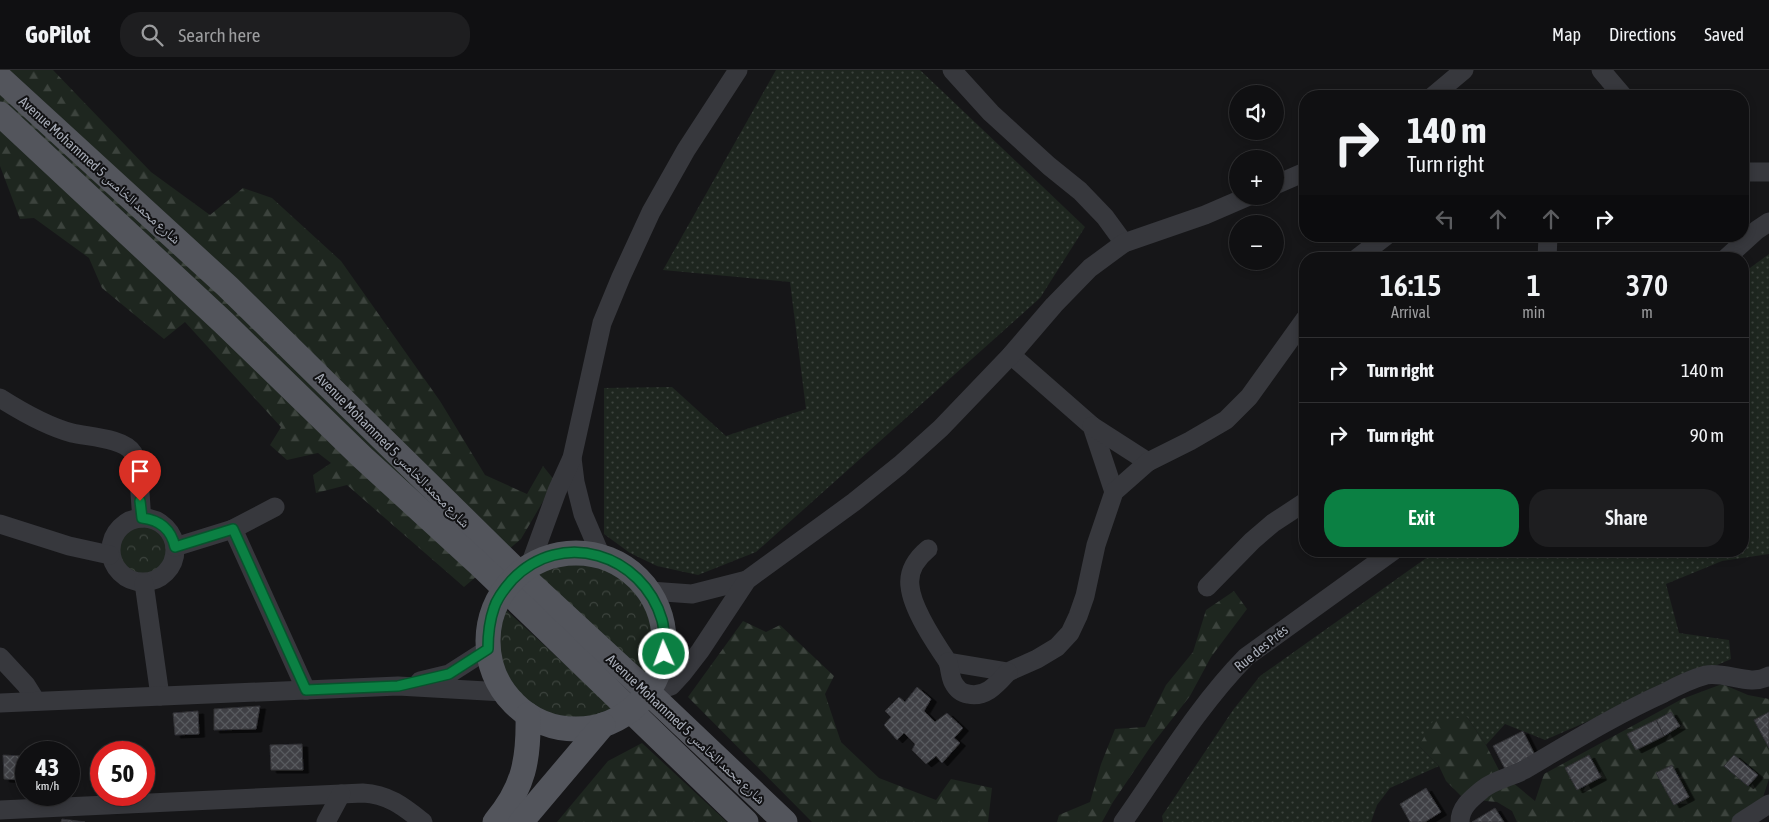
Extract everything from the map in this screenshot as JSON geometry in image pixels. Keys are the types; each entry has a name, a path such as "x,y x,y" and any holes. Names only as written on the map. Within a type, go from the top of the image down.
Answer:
{"main road":[{"name":"Avenue Mohammed 5 شارع محمد الخامس","path":"0,78 228,287 518,576 649,692 785,822"},
{"name":"Avenue Mohammed 5 شارع محمد الخامس","path":"0,114 362,456 480,564 518,576 631,711 746,822"},
{"path":"577,552 601,556 620,564 636,576 650,591 663,621 664,654 649,692 631,711 604,726 578,730 552,726 528,715 504,692 493,672 488,649 488,628 494,607 518,576 552,555 577,552"},
{"path":"495,822 511,801 520,784 526,764 528,715"},
{"path":"522,822 604,726"}],"street":[{"path":"518,576 572,458 602,323 624,270 651,212 682,158 738,70"},
{"path":"952,70 999,120 1049,166 1080,191 1104,217 1124,243"},
{"path":"1439,90 1464,70"},
{"path":"1601,70 1618,90"},
{"path":"1749,173 1769,172"},
{"path":"1284,181 1299,175"},
{"path":"649,692 671,686 700,651 747,580 854,502 900,465 941,428 1090,268 1124,243 1229,205"},
{"path":"1749,237 1769,222"},
{"path":"1365,252 1378,242"},
{"path":"1733,252 1744,242"},
{"path":"928,549 918,557 912,568 909,585 914,603 934,643 948,662 953,682 959,690 970,695 978,695 996,686 1008,672 1037,659 1057,646 1070,633 1085,596 1096,545 1114,492 1148,462 1226,420 1249,398 1299,327"},
{"path":"1011,355 1092,426 1148,462"},
{"path":"0,398 42,422 71,433 116,442 126,447 133,453 136,466 142,518"},
{"path":"1092,426 1114,492"},
{"path":"572,458 575,482 583,514 601,556"},
{"path":"1207,587 1252,541 1273,523 1299,506"},
{"path":"175,547 233,529 275,507"},
{"path":"142,518 152,519 168,530 173,538 175,547 174,558 167,571 154,580 144,582 134,582 118,572 110,555 113,539 122,525 131,520 142,518"},
{"path":"0,524 69,546 110,555"},
{"path":"233,529 306,690"},
{"name":"Rue des Prés","path":"1122,822 1203,708 1227,677 1246,657 1385,557"},
{"path":"650,591 692,594 747,580"},
{"path":"144,582 160,696"},
{"path":"398,686 449,674 488,649"},
{"path":"0,657 26,685 36,702"},
{"path":"948,662 1008,672"},
{"path":"1460,822 1460,816 1464,807 1485,788 1521,771 1634,706 1688,681 1707,675 1729,675 1747,679 1764,679 1769,676"},
{"path":"0,703 398,686 504,692"},
{"path":"0,810 363,793 380,795 396,802 422,822"},
{"path":"326,822 341,794"},
{"path":"1742,822 1766,809"}],"green space":[{"path":"0,70 53,70 151,172 210,215 243,188 272,198 341,261 440,401 485,475 527,494 543,466 555,481 521,539 464,587 347,485 316,493 313,475 331,463 318,453 287,460 270,445 281,427 185,322 164,339 102,288 89,258 34,218 20,219 0,166"},
{"path":"776,70 920,70 1085,227 1040,298 756,552 698,575 657,566 630,553 604,534 604,388 672,387 726,436 806,409 790,282 663,270"},
{"path":"1769,254 1769,554 1749,557 1749,269"},
{"path":"144,525 153,527 164,536 169,550 167,559 158,570 144,575 135,573 124,564 119,550 121,541 130,530"},
{"path":"1428,557 1749,557 1722,561 1666,584 1679,633 1729,640 1731,659 1545,740 1505,724 1486,745 1467,717 1419,746 1439,766 1390,788 1377,805 1371,822 1163,822 1162,816 1233,710 1260,676"},
{"path":"575,562 605,567 618,574 629,583 646,604 654,629 655,643 653,660 645,675 538,575 547,568"},
{"path":"1234,591 1247,609 1211,657 1190,696 1151,746 1113,802 1102,822 1057,822 1059,815 1090,802 1101,764 1115,729 1145,727 1166,685 1193,652 1206,610"},
{"path":"505,609 615,710 594,718 565,719 538,710 516,691 502,666 498,637"},
{"path":"743,621 766,632 780,625 834,676 825,694 841,742 879,778 936,800 951,779 992,788 988,822 812,822 688,697"},
{"path":"1722,684 1748,695 1769,699 1769,779 1760,806 1734,822 1517,822 1512,811 1497,802 1464,799 1446,781 1439,766 1419,746 1433,721 1467,717 1486,745 1500,772 1535,801 1544,774 1682,699"},
{"path":"642,743 727,822 557,822 608,761"}],"building":[{"path":"917,687 931,699 924,711 935,722 947,713 963,728 954,738 960,743 942,763 936,756 926,764 912,750 915,744 904,733 897,740 884,725 891,717 885,711 899,697 905,702"},
{"path":"260,706 256,729 214,730 214,709"},
{"path":"198,711 199,734 175,735 173,713"},
{"path":"1671,712 1680,726 1664,736 1656,720"},
{"path":"1769,712 1769,748 1754,720"},
{"path":"1656,720 1664,736 1636,750 1627,734"},
{"path":"1523,731 1535,755 1505,769 1493,746"},
{"path":"302,744 303,770 271,770 270,745"},
{"path":"3,755 15,756 15,780 4,779"},
{"path":"1589,755 1601,777 1577,790 1565,768"},
{"path":"1734,755 1758,775 1748,786 1724,766"},
{"path":"1672,765 1689,797 1674,805 1656,773"},
{"path":"1426,788 1441,812 1425,822 1410,822 1400,804"},
{"path":"1495,808 1504,822 1472,822"},
{"path":"62,819 85,822 61,822"}],"route":[{"path":"140,501 142,518 152,519 168,530 173,538 175,547 233,529 306,690 398,686 449,674 488,649 488,628 494,607 504,589 519,573 530,565 552,555 577,552 601,556 620,564 636,576 650,591 663,621 664,654"}]}
